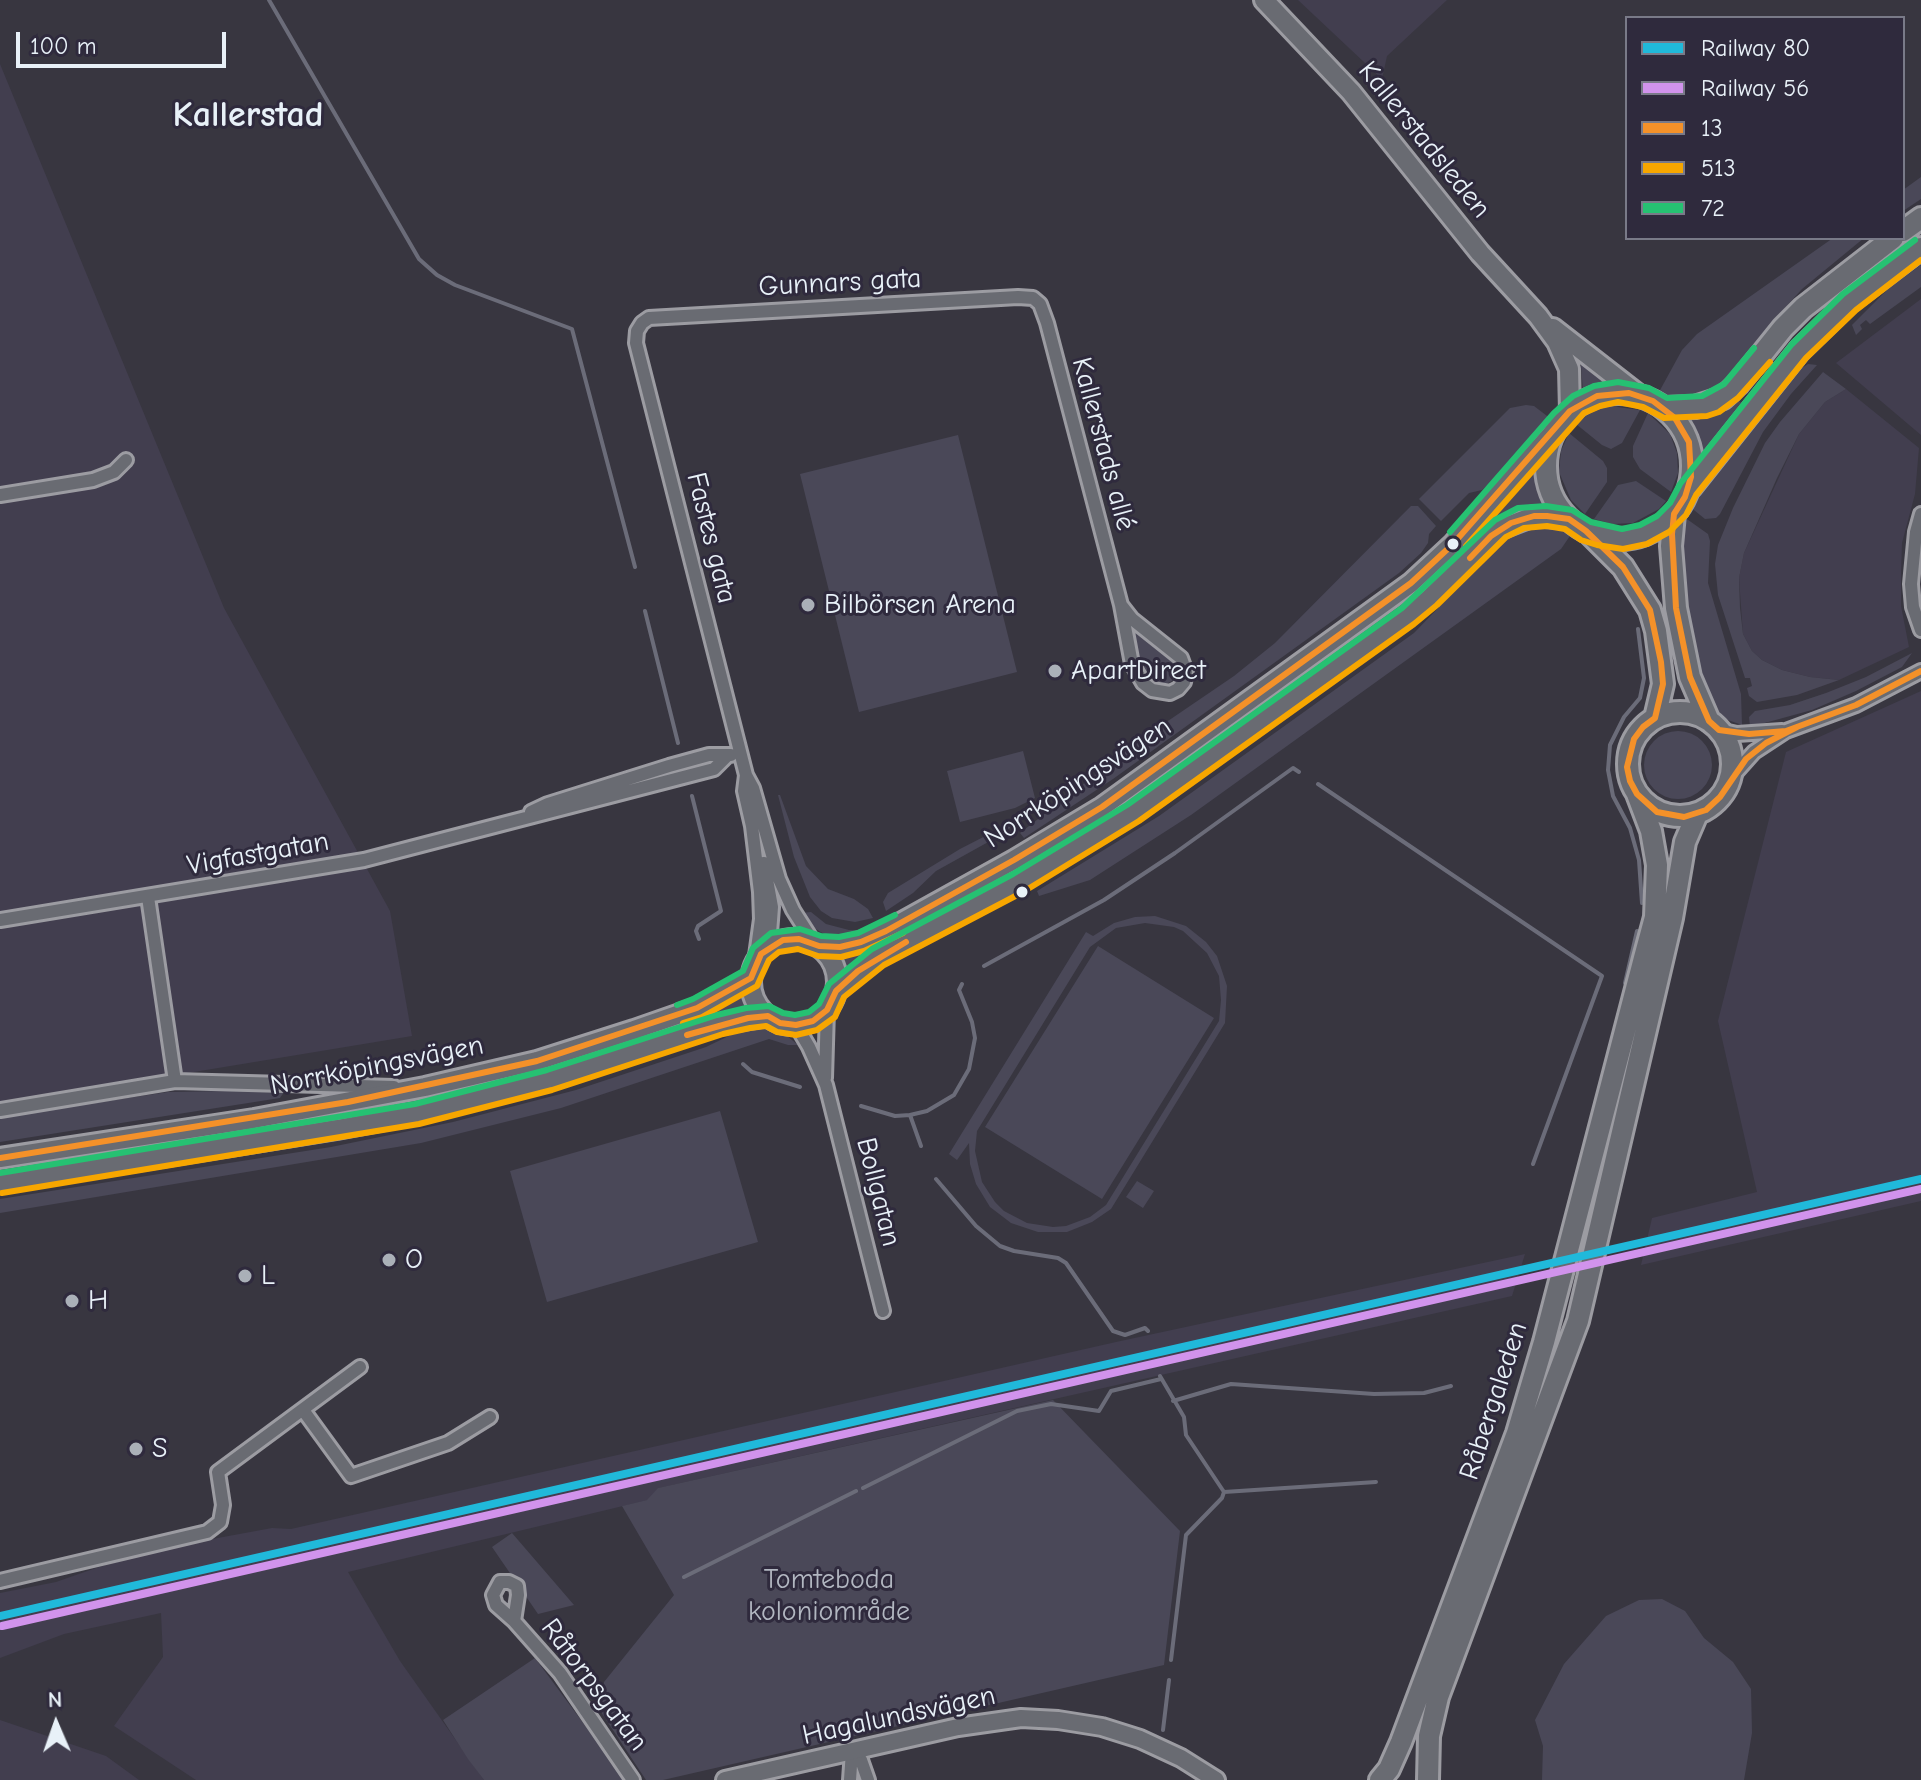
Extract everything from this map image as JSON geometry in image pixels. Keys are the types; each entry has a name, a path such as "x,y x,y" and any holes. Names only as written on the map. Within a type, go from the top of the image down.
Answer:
{"main road":[{"name":"Kallerstadsleden","path":"1264,0 1351,92 1480,253 1538,316 1557,342 1569,369 1570,411"},
{"path":"1665,408 1695,407 1723,398 1803,308 1890,240"},
{"path":"1577,525 1607,538 1629,538 1650,532 1674,514 1688,490 1799,351 1849,302 1921,248"},
{"name":"Kallerstadsleden","path":"1538,316 1639,395"},
{"path":"1655,718 1663,684 1650,610 1623,567 1556,503 1547,476 1548,447 1556,429 1570,411 1597,396 1618,392 1639,395 1665,408 1689,442 1692,463 1688,490"},
{"name":"Norrköpingsvägen","path":"816,945 851,945 886,931 1102,807 1411,583 1453,544 1556,429"},
{"path":"1674,514 1671,546 1676,608 1690,677 1729,749 1732,770 1714,804 1697,814 1670,816 1646,804 1637,794 1627,767 1629,752 1643,727 1655,718 1682,712 1714,725"},
{"name":"Norrköpingsvägen","path":"836,991 878,957 1018,883 1133,813 1408,616 1500,529 1521,518 1534,516 1577,525"},
{"name":"Råbergaleden","path":"1380,1780 1389,1769 1401,1742 1517,1433 1544,1342 1641,971 1655,917 1658,884 1651,831 1637,794"},
{"name":"Råbergaleden","path":"1428,1780 1429,1736 1438,1697 1578,1321 1672,918 1685,842 1697,814"},
{"path":"791,938 816,945 834,965 836,991 827,1010 813,1021 796,1025 780,1023 757,1005 752,992 753,971 769,946 791,938"},
{"name":"Norrköpingsvägen","path":"0,1158 254,1119 425,1087 537,1061 697,1008 753,971"},
{"name":"Norrköpingsvägen","path":"0,1183 417,1114 550,1080 720,1024 768,1016"}],"street":[{"name":"Gunnars gata","path":"649,318 1033,298"},
{"name":"Kallerstads allé","path":"1033,298 1044,313 1121,605 1132,664 1143,683 1161,693 1178,689 1184,682 1186,672 1181,658 1132,619 1121,605"},
{"name":"Fastes gata","path":"649,318 637,331 636,343 734,755 753,788 779,879 793,910 816,945"},
{"path":"0,495 93,480 114,472 126,460"},
{"path":"1921,514 1912,556 1911,584 1913,607 1921,630"},
{"path":"1729,780 1754,752 1786,731 1856,705 1921,671"},
{"path":"1714,725 1737,734 1786,731"},
{"name":"Vigfastgatan","path":"0,920 364,860 714,769 734,755"},
{"name":"Fastes gata","path":"746,775 744,791 769,886 772,915 769,946"},
{"name":"Fastes gata","path":"752,826 761,919 753,971"},
{"path":"148,897 175,1081"},
{"name":"Bollgatan","path":"826,1085 824,1050 827,1010"},
{"name":"Bollgatan","path":"796,1025 826,1085 883,1311"},
{"path":"0,1110 175,1081 425,1087"},
{"path":"0,1581 207,1532 220,1522 223,1505 218,1472 360,1367"},
{"path":"303,1410 351,1476 448,1443 490,1417"},
{"name":"Råtorpsgatan","path":"514,1621 560,1673 633,1780"},
{"name":"Hagalundsvägen","path":"725,1780 986,1722 1021,1718 1102,1727 1140,1739 1181,1758 1216,1780"},
{"path":"850,1780 852,1751"},
{"path":"852,1751 861,1760 868,1780"}],"shaded area":[{"path":"1298,0 1447,0 1387,56 1382,79"},
{"path":"0,64 224,608 390,911 412,1036 0,1104"},
{"path":"1921,299 1921,435 1836,363"},
{"path":"1846,389 1919,448 1915,494 1902,543 1901,606 1909,647 1839,680 1782,670 1752,651 1743,634 1739,578 1744,553 1799,434 1825,402"},
{"path":"1921,691 1921,1201 1641,1265 1652,1218 1757,1192 1718,1021 1786,752"},
{"path":"1525,1254 1512,1296 659,1488 648,1500 348,1572 400,1661 484,1780 196,1780 114,1726 163,1657 161,1613 64,1634 0,1658 0,1593 56,1582 180,1545 272,1528 291,1529 1116,1342"},
{"path":"0,1720 106,1756 139,1780 0,1780"}],"green space":[{"path":"1921,177 1921,199 1905,210 1905,189"},
{"path":"1830,240 1862,240 1802,289 1723,383 1703,395 1692,397 1672,397 1659,392 1682,350 1697,334"},
{"path":"1921,265 1921,287 1870,324 1866,320 1856,335 1852,325 1890,287"},
{"path":"1578,357 1614,382 1583,391"},
{"path":"1808,364 1817,365 1763,432 1720,514 1716,518 1705,519 1689,506 1764,407 1793,374"},
{"path":"1823,372 1846,389 1825,402 1799,434 1777,478 1744,553 1739,578 1740,608 1743,634 1752,651 1762,660 1782,670 1839,680 1797,695 1757,702 1749,696 1747,688 1752,686 1750,678 1745,678 1718,595 1715,564 1718,545 1765,443"},
{"path":"1738,400 1741,403 1701,455 1688,420 1722,411"},
{"path":"1534,406 1551,419 1504,471 1482,490 1469,493 1441,521 1419,499 1510,408"},
{"path":"1610,406 1640,410 1622,443 1611,449 1576,424 1591,412"},
{"path":"1648,413 1670,434 1677,453 1678,473 1671,492 1640,469 1633,457 1633,446"},
{"path":"1569,433 1603,461 1607,468 1607,482 1585,514 1571,500 1559,472 1561,451"},
{"path":"958,435 1017,672 859,712 800,474"},
{"path":"1537,464 1538,485 1546,505 1521,507 1498,517 1417,598 1143,796 1037,863 874,949 846,972 841,956 872,947 961,900 1138,791 1380,617 1424,584 1454,555"},
{"path":"1636,481 1666,501 1659,509 1633,523 1613,524 1594,519 1618,485"},
{"path":"1411,506 1418,506 1436,526 1421,553 1399,573 1113,779 1024,838 1020,833 1140,740 1234,676 1275,643"},
{"path":"1684,517 1708,534 1710,541 1708,583 1741,694 1742,725 1725,719 1718,712 1693,651 1682,575"},
{"path":"1537,526 1572,533 1561,549 1191,815 1090,880 1039,896 1037,891 1159,816 1414,633 1499,545 1511,535"},
{"path":"1129,625 1173,660 1176,673 1172,681 1156,683 1142,672 1136,660"},
{"path":"1912,653 1902,667 1856,691 1812,710 1750,727 1749,717 1755,711 1790,705 1826,693"},
{"path":"1678,731 1702,741 1712,765 1702,789 1678,799 1654,789 1644,765 1654,741"},
{"path":"1023,751 1035,798 1015,808 960,822 947,771"},
{"path":"778,795 806,866 828,889 854,899 868,909 873,918 855,922 832,918 821,911 810,897 794,857"},
{"path":"1034,811 999,836 936,871 913,893 886,911 883,902 888,893 960,849"},
{"path":"811,912 826,924 859,930 860,934 845,938 827,936 811,926 802,913"},
{"path":"1155,916 1186,926 1206,942 1217,956 1227,986 1225,1023 1111,1209 1092,1222 1067,1232 1038,1232 1011,1223 990,1207 976,1184 970,1164 969,1143 957,1160 949,1154 1086,932 1093,936 1114,923","holes":["1145,923 1183,931 1207,953 1219,976 1219,1021 1106,1205 1090,1217 1066,1226 1053,1227 1027,1223 1004,1211 982,1182 975,1151 977,1131 1090,947 1116,928"]},
{"path":"1098,946 1214,1018 1102,1199 985,1127"},
{"path":"742,994 748,1008 565,1067 478,1090 365,1116 0,1174 0,1167 363,1109 476,1084 684,1022 728,1004"},
{"path":"765,1029 786,1035 798,1045 769,1039 561,1108 421,1143 0,1213 0,1199 331,1147 453,1122 576,1090 706,1047 739,1031"},
{"path":"168,1092 284,1092 280,1098 0,1142 0,1117"},
{"path":"720,1111 758,1242 547,1302 510,1171"},
{"path":"1137,1181 1154,1191 1143,1208 1126,1197"},
{"name":"Tomteboda koloniområde","path":"1053,1400 1180,1531 1164,1665 663,1780 646,1780 599,1709 604,1682 674,1595 622,1506 647,1500 658,1488"},
{"path":"512,1533 574,1605 538,1614 492,1547"},
{"path":"1662,1599 1685,1611 1704,1638 1733,1662 1751,1689 1752,1733 1744,1780 1542,1780 1543,1746 1535,1720 1564,1664 1606,1616 1639,1600"},
{"path":"535,1658 623,1780 484,1780 468,1759 443,1720"}],"waterway":[{"path":"269,0 419,259 437,275 455,285 572,329 635,567"},
{"path":"645,611 678,743"},
{"path":"1638,629 1644,678 1640,698 1624,717 1610,745 1608,770 1613,796 1630,828 1639,860 1642,903"},
{"path":"984,966 1104,900 1293,768 1299,772"},
{"path":"1318,784 1602,976 1533,1164"},
{"path":"692,796 721,911 698,926 699,939"},
{"path":"1625,983 1637,931"},
{"path":"910,1115 927,1111 954,1095 969,1069 975,1038 959,990 962,984"},
{"path":"743,1064 752,1072 800,1087"},
{"path":"861,1106 895,1116 910,1115 921,1146"},
{"path":"936,1179 976,1226 1000,1246 1058,1258 1066,1263 1113,1331 1125,1335 1145,1328 1148,1331"},
{"path":"1160,1376 1184,1417 1186,1435 1224,1492 1222,1498 1186,1535 1171,1660"},
{"path":"863,1488 1017,1411 1051,1404 1099,1411 1111,1391 1161,1379"},
{"path":"1173,1401 1231,1384 1374,1394 1424,1393 1451,1386"},
{"path":"1224,1492 1376,1482"},
{"path":"684,1577 856,1491"},
{"path":"1163,1730 1169,1680"}],"rail line":[{"name":"80","path":"0,1616 1921,1179"},
{"name":"56","path":"2,1626 1921,1189"}],"transit line":[{"name":"72","path":"0,1173 415,1104 547,1070 746,1008 769,1006 795,1015 809,1012 819,1004 829,984 872,949 1013,874 1127,805 1402,608 1495,520 1518,508 1546,506 1572,510 1591,522 1622,529 1640,525 1657,516 1792,344 1843,294 1915,240"},
{"name":"513","path":"2,1193 419,1124 552,1090 750,1028 766,1026 777,1032 796,1035 817,1030 835,1017 844,997 884,965 1023,892 1139,821 1414,624 1506,537 1524,528 1547,526 1565,529 1581,540 1597,545 1623,549 1647,544 1669,532 1686,515 1696,495 1806,358 1856,310 1921,260"},
{"name":"72","path":"1450,532 1554,413 1573,396 1594,386 1618,382 1649,388 1667,398 1702,396 1724,384 1754,348"},
{"name":"513","path":"1466,546 1584,413 1618,402 1643,407 1664,418 1707,416 1719,412 1738,398 1770,362"},
{"name":"13","path":"0,1158 348,1102 537,1061 697,1008 751,978 761,954 783,940 799,939 819,946 840,947 886,931 1102,807 1411,583 1453,544 1570,411 1597,396 1629,393 1653,401 1675,418 1689,442 1691,477 1685,497 1674,514 1672,534 1676,608 1690,677 1709,721 1719,730 1749,734 1786,731 1856,705 1921,671"},
{"name":"13","path":"1470,558 1491,536 1511,523 1534,516 1547,516 1569,519 1623,567 1650,610 1661,662 1663,684 1655,718 1634,739 1627,767 1637,794 1657,812 1684,817 1706,810 1720,797 1746,759 1766,743 1797,727"},
{"name":"72","path":"677,1005 743,971 753,948 771,933 800,929 821,936 839,937 858,933 895,915"},
{"name":"513","path":"683,1023 702,1017 757,986 769,960 779,952 798,949 818,956 841,957 864,951 903,933"},
{"name":"13","path":"687,1035 748,1018 768,1016 780,1023 796,1025 813,1021 827,1010 836,991 858,971 906,942"}],"place":[{"name":"Bilbörsen Arena","path":"808,605"},
{"name":"ApartDirect","path":"1055,671"},
{"name":"O","path":"389,1260"},
{"name":"L","path":"245,1276"},
{"name":"H","path":"72,1301"},
{"name":"S","path":"136,1449"}],"district":[{"name":"Kallerstad","path":"248,116"}]}
